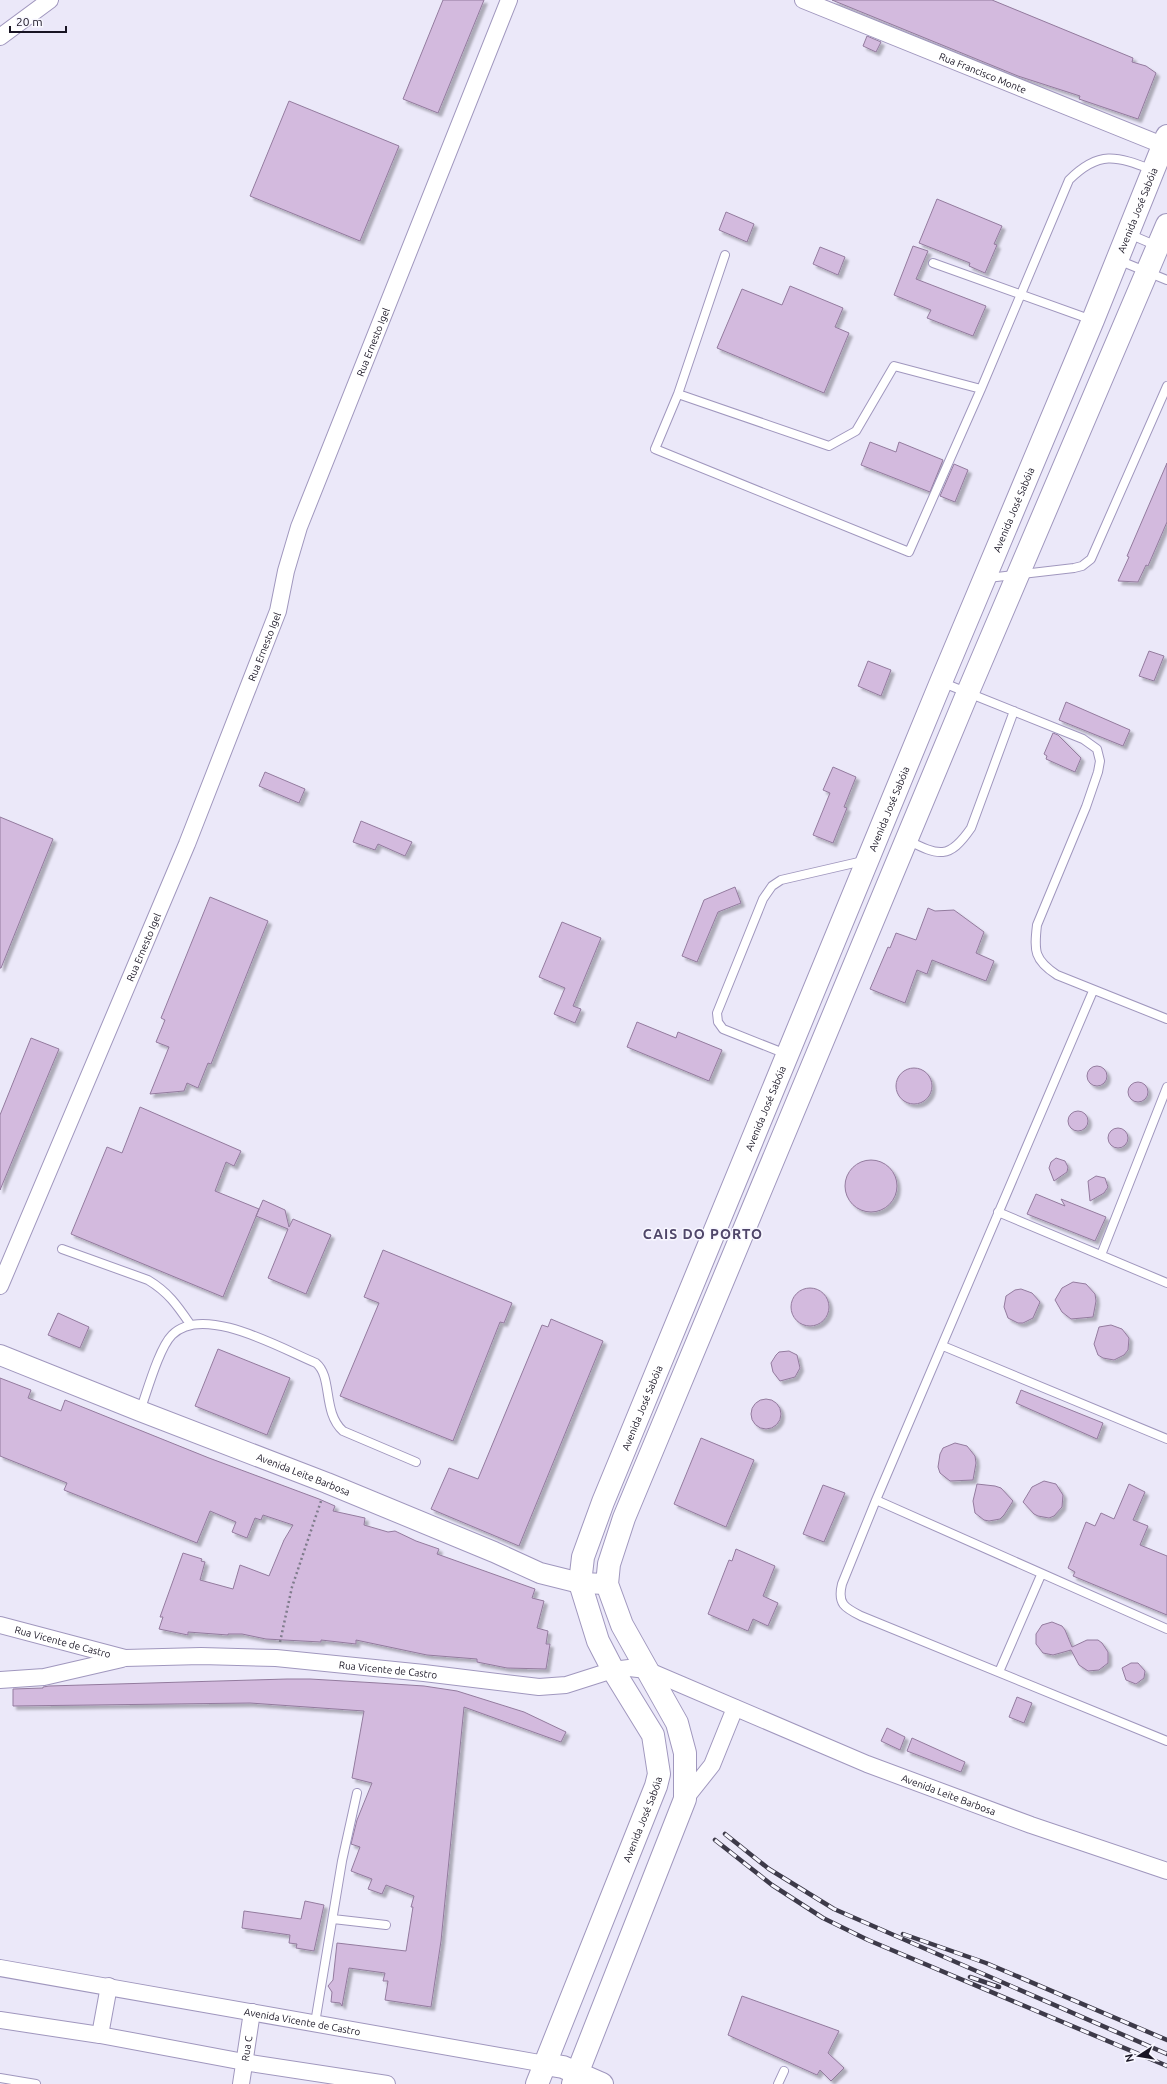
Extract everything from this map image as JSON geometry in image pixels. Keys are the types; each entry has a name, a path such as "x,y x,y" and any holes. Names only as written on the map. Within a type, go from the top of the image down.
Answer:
{"main road":[{"name":"Avenida José Sabóia","path":"537,2084 656,1786 659,1774 653,1735 613,1670 598,1641 580,1583 583,1557 603,1502 941,682 1166,143"},
{"path":"575,2078 685,1799 685,1754 676,1723 622,1625 608,1584 608,1564 624,1518 1018,573 1157,276 1167,225"},
{"name":"Avenida Vicente de Castro","path":"545,2064 563,2067 575,2078 602,2084"}],"street":[{"path":"0,37 50,0"},
{"name":"Rua Ernesto Igel","path":"0,1286 187,844 278,611 286,571 299,527 510,0"},
{"name":"Rua Francisco Monte","path":"803,0 1166,143"},
{"name":"Avenida Leite Barbosa","path":"0,1355 327,1483 494,1552 540,1573 580,1583 608,1584"},
{"name":"Rua Vicente de Castro","path":"0,1625 125,1658"},
{"name":"Rua Vicente de Castro","path":"0,1680 44,1677 125,1658 201,1656 276,1658 424,1673 539,1687 566,1685 613,1670 629,1668 647,1670"},
{"name":"Avenida Leite Barbosa","path":"647,1670 867,1764 1031,1825 1167,1871"},
{"path":"685,1799 712,1765 735,1708"},
{"name":"Avenida Vicente de Castro","path":"0,1968 545,2064"},
{"path":"100,2035 109,1986"},
{"name":"Rua C","path":"241,2084 252,2012"},
{"path":"0,2020 100,2035 244,2062 387,2084"}],"lane":[{"path":"725,255 678,394 655,449 909,552 981,389 1069,180 1083,166 1097,160 1113,158 1132,162 1154,170"},
{"path":"1128,234 1163,248"},
{"path":"1118,260 1157,276"},
{"path":"933,263 1093,320"},
{"path":"678,394 829,446 856,431 894,366 981,389"},
{"path":"985,578 1018,573 1074,568 1082,566 1091,558 1167,386"},
{"path":"941,682 1083,739 1097,749 1100,761 1098,772 1086,807 1037,925 1035,944 1037,956 1043,966 1057,975 1093,991 1167,1019"},
{"path":"906,840 930,851 939,853 951,849 961,842 971,828 1014,711"},
{"path":"788,1055 723,1029 718,1022 717,1013 763,899 772,886 781,880 868,860"},
{"path":"1093,991 998,1212 943,1346 876,1500 839,1595 841,1602 850,1611 861,1616 1167,1741"},
{"path":"1101,1255 1167,1087"},
{"path":"998,1212 1167,1283"},
{"path":"62,1249 154,1283 170,1295 190,1324"},
{"path":"140,1411 164,1346 171,1336 190,1324 202,1323 230,1327 316,1363 322,1372 332,1418 336,1425 343,1431 416,1462"},
{"path":"943,1346 1167,1439"},
{"path":"876,1500 1041,1575 1167,1629"},
{"path":"999,1672 1041,1575"},
{"path":"316,2023 333,1919 357,1793"},
{"path":"333,1919 386,1925"},
{"path":"778,2084 784,2071"},
{"path":"0,2078 36,2084"}],"path":[{"path":"276,1658 292,1587 327,1483"}],"building":[{"path":"443,0 484,0 438,113 403,99"},
{"path":"832,0 992,0 1133,58 1132,62 1146,66 1156,73 1138,119 1079,99 1080,96 1018,76"},
{"path":"867,36 881,42 876,52 863,46"},
{"path":"289,101 399,146 360,241 250,196"},
{"path":"937,199 1002,226 994,244 997,245 985,273 969,266 970,263 919,243"},
{"path":"726,212 754,224 747,242 719,230"},
{"path":"913,246 928,251 916,279 986,306 973,336 927,318 931,310 894,295"},
{"path":"820,247 845,257 838,275 813,264"},
{"path":"790,286 843,308 835,327 849,333 824,393 717,348 742,289 782,305"},
{"path":"870,442 896,452 899,442 943,460 930,492 861,465"},
{"path":"1167,463 1167,522 1148,566 1146,565 1138,582 1118,581 1129,557 1127,556"},
{"path":"954,464 968,470 955,502 940,496"},
{"path":"1149,651 1164,656 1154,681 1139,676"},
{"path":"868,661 891,670 881,696 858,686"},
{"path":"1066,702 1130,730 1123,746 1059,720"},
{"path":"1053,733 1058,735 1081,758 1075,772 1046,759 1047,756 1044,754"},
{"path":"833,767 856,777 844,807 847,808 833,843 813,835 830,793 823,790"},
{"path":"265,772 305,789 299,803 259,786"},
{"path":"0,817 53,839 1,968 0,968"},
{"path":"361,821 412,842 405,856 378,844 375,850 353,842"},
{"path":"735,887 741,903 718,912 697,962 682,956 704,900"},
{"path":"210,897 268,921 211,1064 208,1063 198,1088 187,1083 184,1091 150,1094 169,1047 156,1042 165,1020 161,1018"},
{"path":"928,908 935,911 954,910 984,932 976,953 994,961 986,981 932,960 927,974 917,970 905,1003 870,989 888,947 890,948 896,933 916,940"},
{"path":"562,922 601,938 573,1006 581,1009 575,1023 554,1014 565,988 539,977"},
{"path":"637,1022 676,1038 678,1032 722,1050 709,1081 627,1047"},
{"path":"31,1038 59,1049 0,1190 0,1115"},
{"path":"1097,1066 1104,1069 1107,1076 1104,1083 1097,1086 1090,1083 1087,1076 1090,1069"},
{"path":"918,1068 927,1073 931,1079 931,1093 927,1099 918,1104 910,1104 901,1099 897,1093 896,1082 901,1073 907,1069"},
{"path":"1138,1082 1145,1085 1148,1092 1145,1099 1138,1102 1131,1099 1128,1092 1131,1085"},
{"path":"140,1107 241,1151 234,1166 226,1162 215,1191 259,1209 223,1297 71,1234 107,1147 122,1153"},
{"path":"1078,1111 1085,1114 1088,1121 1085,1128 1078,1131 1071,1128 1068,1121 1071,1114"},
{"path":"1118,1128 1125,1131 1128,1138 1125,1145 1118,1148 1111,1145 1108,1138 1111,1131"},
{"path":"1056,1158 1065,1161 1068,1167 1067,1172 1054,1181 1049,1168 1051,1162"},
{"path":"871,1160 885,1164 893,1172 897,1186 893,1200 885,1208 871,1212 857,1208 849,1200 845,1186 849,1172 857,1164"},
{"path":"1096,1176 1105,1178 1108,1187 1104,1193 1090,1201 1088,1181"},
{"path":"1036,1194 1065,1206 1061,1199 1106,1217 1095,1241 1027,1214"},
{"path":"263,1200 285,1210 289,1227 293,1219 331,1235 306,1294 268,1278 288,1229 256,1216"},
{"path":"383,1250 512,1303 504,1323 500,1322 453,1441 340,1396 379,1303 364,1297"},
{"path":"1073,1282 1086,1284 1095,1294 1096,1301 1093,1317 1071,1319 1062,1312 1055,1300 1062,1288"},
{"path":"810,1288 823,1294 829,1307 823,1320 810,1326 797,1320 791,1307 797,1294"},
{"path":"1021,1289 1032,1293 1040,1302 1033,1318 1023,1323 1018,1323 1008,1318 1004,1307 1006,1296 1015,1290"},
{"path":"58,1313 89,1327 80,1348 48,1335"},
{"path":"551,1319 603,1341 519,1546 431,1509 449,1468 478,1479 542,1325 548,1327"},
{"path":"1111,1325 1122,1329 1129,1338 1128,1350 1124,1355 1114,1360 1103,1358 1098,1355 1094,1344 1099,1327"},
{"path":"218,1349 290,1378 267,1435 195,1406"},
{"path":"789,1351 797,1355 800,1368 795,1377 780,1381 773,1372 771,1363 779,1352"},
{"path":"0,1378 31,1390 28,1398 61,1411 65,1400 209,1458 319,1499 335,1506 333,1511 365,1518 364,1525 388,1532 395,1531 416,1541 439,1549 437,1554 535,1589 532,1598 544,1601 537,1628 548,1631 546,1644 550,1644 546,1669 507,1668 477,1662 477,1659 427,1655 356,1640 356,1644 321,1640 321,1642 266,1639 242,1634 228,1635 188,1632 188,1635 159,1629 163,1617 160,1617 183,1553 202,1559 201,1561 205,1562 200,1580 233,1589 240,1565 269,1576 284,1540 293,1525 263,1515 261,1520 255,1518 247,1538 232,1532 236,1522 210,1511 197,1543 64,1490 67,1483 0,1456"},
{"path":"1021,1390 1103,1423 1097,1439 1016,1403"},
{"path":"766,1399 776,1404 781,1414 776,1424 766,1429 756,1424 751,1414 756,1404"},
{"path":"701,1438 754,1460 726,1527 674,1504"},
{"path":"955,1443 967,1446 975,1456 976,1463 973,1480 950,1481 940,1473 938,1467 940,1454 943,1448"},
{"path":"1044,1481 1056,1484 1063,1495 1062,1507 1054,1516 1049,1518 1034,1514 1023,1502 1032,1487"},
{"path":"977,1484 1001,1488 1013,1501 1000,1519 989,1521 984,1520 975,1513 973,1501"},
{"path":"1129,1484 1145,1492 1133,1520 1148,1526 1140,1545 1167,1556 1167,1615 1073,1576 1075,1572 1068,1568 1086,1522 1095,1526 1101,1513 1114,1519"},
{"path":"823,1485 845,1493 824,1542 803,1534"},
{"path":"736,1549 775,1566 763,1596 778,1603 768,1626 753,1619 748,1631 708,1614 729,1560 732,1561"},
{"path":"1052,1622 1062,1626 1072,1647 1087,1640 1098,1640 1108,1652 1108,1663 1099,1670 1088,1671 1079,1665 1071,1650 1053,1655 1043,1653 1036,1644 1036,1634 1042,1625"},
{"path":"1131,1663 1138,1663 1145,1671 1144,1678 1136,1684 1126,1680 1122,1668"},
{"path":"287,1679 424,1686 457,1691 524,1712 566,1732 561,1742 464,1707 441,1941 431,2007 385,2000 388,1981 383,1981 385,1973 349,1968 342,2006 340,2003 331,2002 332,1992 328,1986 333,1980 337,1943 406,1951 413,1907 411,1907 414,1896 386,1885 382,1894 368,1889 372,1879 351,1871 360,1847 351,1844 357,1820 372,1783 352,1778 364,1711 250,1703 13,1706 13,1689 43,1688 49,1686"},
{"path":"1017,1697 1032,1703 1024,1723 1009,1717"},
{"path":"887,1728 905,1737 900,1750 881,1741"},
{"path":"912,1738 965,1762 961,1772 907,1751"},
{"path":"305,1901 324,1905 314,1951 296,1948 297,1944 289,1943 290,1935 242,1928 244,1911 301,1919"},
{"path":"742,1996 839,2031 828,2053 844,2068 831,2081 820,2070 817,2075 728,2035"}],"railway":[{"path":"725,1834 769,1869 834,1909 1167,2054"},
{"path":"715,1840 772,1885 823,1918 868,1940 1167,2066"},
{"path":"903,1934 986,1963 1167,2040"},
{"path":"970,1977 999,1987"}],"district":[{"name":"CAIS DO PORTO","path":"703,1234"}]}
